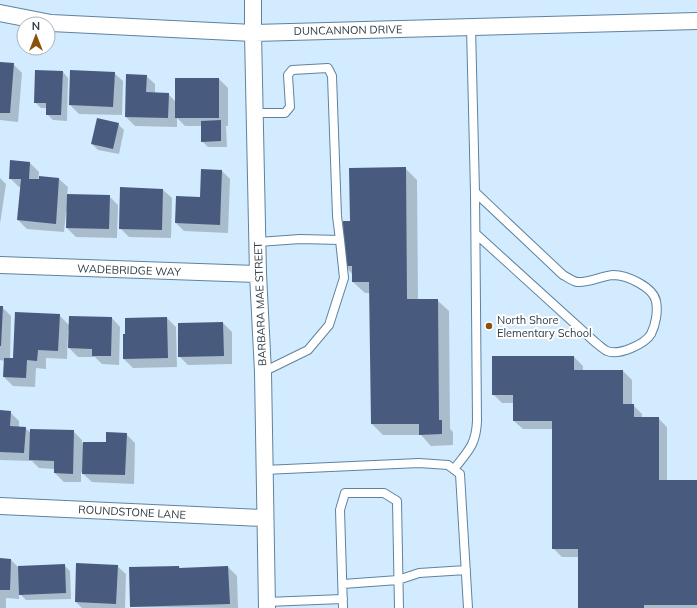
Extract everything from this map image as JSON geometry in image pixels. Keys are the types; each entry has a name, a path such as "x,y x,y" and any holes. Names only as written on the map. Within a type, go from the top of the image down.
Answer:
{"street":[{"name":"BARBARA MAE STREET","path":"253,0 258,274 263,372 266,605"},
{"name":"DUNCANNON DRIVE","path":"0,13 51,23 253,33 697,21"},
{"name":"WADEBRIDGE WAY","path":"0,265 258,274"},
{"name":"ROUNDSTONE LANE","path":"0,506 264,518"}],"lane":[{"path":"454,469 471,448 477,435 476,234 472,27"},
{"path":"255,112 285,112 290,107 288,75 292,70 328,68 332,76 337,216 344,278 329,325 308,350 263,372"},
{"path":"475,192 563,275 576,282 613,275 631,278 645,287 656,299 657,317 651,335 637,345 623,351 608,351 595,342 476,234"},
{"path":"258,242 300,239 340,240"},
{"path":"264,470 419,463 448,465 454,469 460,474 468,608"},
{"path":"266,605 343,604 340,510 345,494 384,494 397,501 399,608"},
{"path":"343,584 398,580 419,573 466,570"}],"building":[{"path":"0,62 14,63 10,113 0,113"},
{"path":"35,70 63,71 61,115 46,115 46,103 34,103"},
{"path":"70,70 115,72 113,107 69,105"},
{"path":"126,74 147,75 146,92 169,93 168,118 125,117"},
{"path":"175,78 219,78 219,118 175,118"},
{"path":"97,118 119,123 113,149 91,144"},
{"path":"221,120 221,141 201,142 201,121"},
{"path":"10,160 30,162 29,179 39,179 39,176 59,178 56,224 17,220 21,179 9,179"},
{"path":"406,167 407,299 438,299 439,420 442,420 442,434 419,435 419,424 371,424 369,282 352,282 352,266 344,266 343,221 350,221 349,168"},
{"path":"201,169 222,170 220,225 175,223 176,196 200,197"},
{"path":"120,187 163,189 162,230 119,229"},
{"path":"67,194 110,195 109,229 66,228"},
{"path":"0,306 3,306 1,346 0,346"},
{"path":"15,312 60,314 58,351 38,350 37,361 27,360 26,378 3,377 4,358 13,358"},
{"path":"69,316 112,317 111,356 92,356 92,349 68,348"},
{"path":"167,317 168,358 123,359 123,334 125,334 125,318"},
{"path":"223,322 224,356 178,357 178,323"},
{"path":"492,356 574,356 574,370 623,370 623,404 634,404 634,417 659,417 659,480 697,480 697,605 644,605 644,608 578,608 578,549 552,549 552,421 513,421 513,395 492,395"},
{"path":"0,410 11,411 10,426 26,427 24,453 0,452"},
{"path":"30,429 74,430 73,474 54,473 54,461 29,460"},
{"path":"106,432 127,433 125,475 82,474 83,442 106,442"},
{"path":"0,558 11,559 10,590 0,590"},
{"path":"76,563 118,565 116,604 75,602"},
{"path":"65,564 66,593 19,595 18,566"},
{"path":"179,566 179,568 228,566 230,604 130,607 129,567"}],"place":[{"name":"North Shore Elementary School","path":"489,326"}]}
